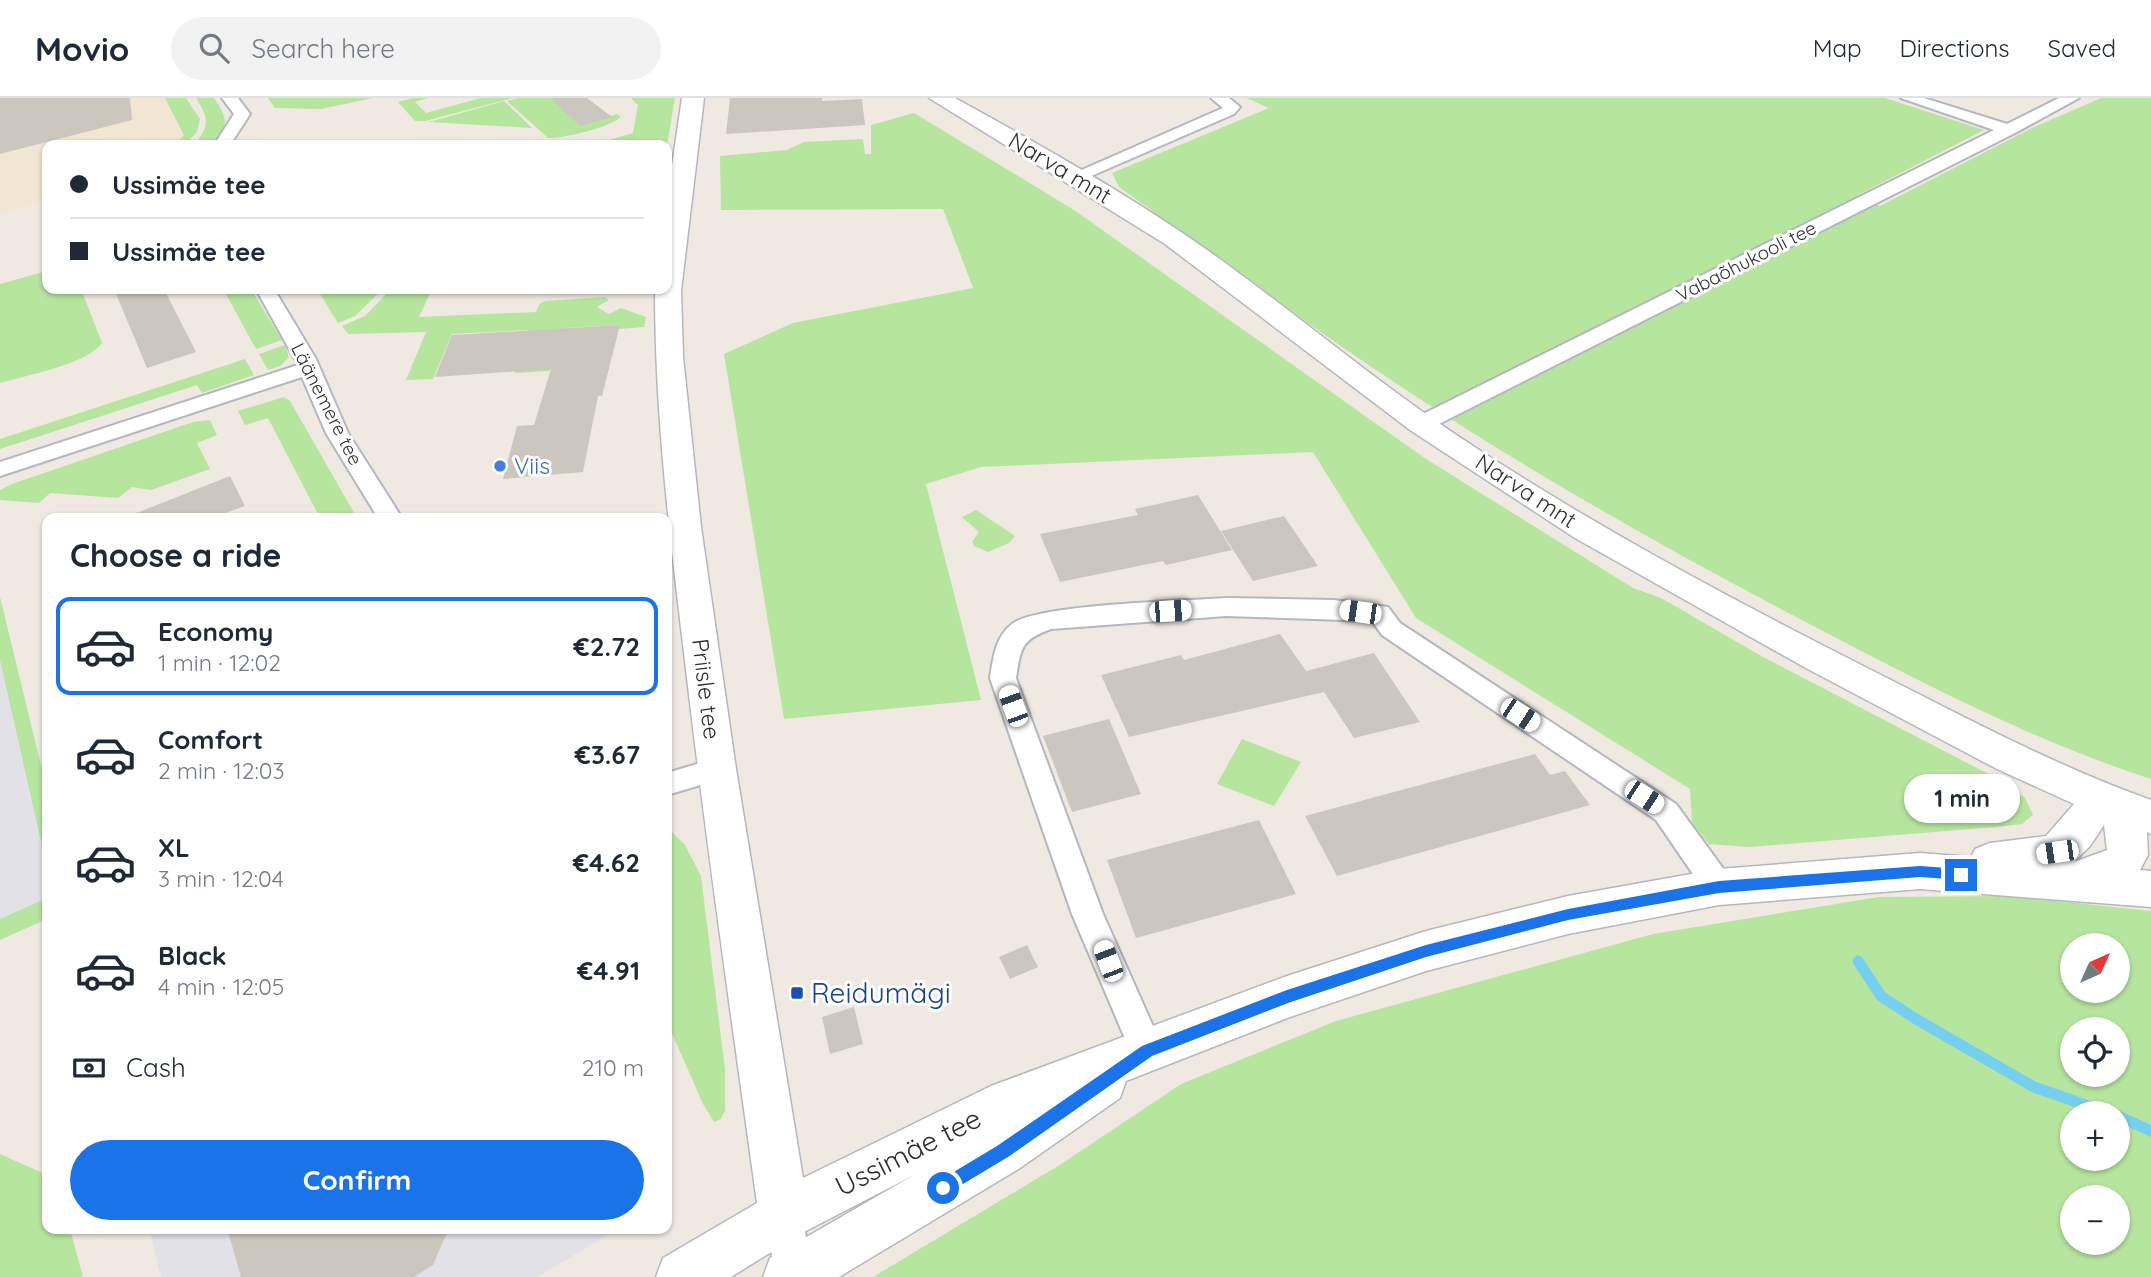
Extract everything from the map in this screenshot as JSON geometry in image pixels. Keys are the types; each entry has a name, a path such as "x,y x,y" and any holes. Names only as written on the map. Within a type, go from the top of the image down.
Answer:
{"street":[{"path":"225,140 242,114 230,98"},
{"name":"Priisle tee","path":"672,256 693,98"},
{"name":"Narva mnt","path":"940,98 1076,176 1205,260 1421,424 1577,525 1735,615 1993,749 2113,804 2151,817"},
{"path":"1076,176 1229,111 1232,107 1219,98"},
{"path":"1909,98 2009,130"},
{"name":"Vabaõhukooli tee","path":"1421,424 2071,98"},
{"name":"Läänemere tee","path":"268,294 306,359 337,433 387,513"},
{"name":"Priisle tee","path":"668,294 669,357 685,527 717,769 792,1276"},
{"path":"0,469 308,368"},
{"path":"1147,1051 1126,1009 1066,854 1003,678 1008,648 1021,630 1049,620 1226,607 1334,609 1379,613 1391,628 1424,651 1666,812 1719,887"},
{"path":"1993,749 2054,792 2070,814 2076,834"},
{"path":"672,782 717,769"},
{"path":"1920,871 2057,852 2076,834 2092,810 2113,804 2130,838 2123,863 2103,874 2061,881"},
{"name":"Ussimäe tee","path":"681,1277 783,1215 991,1110 1287,996 1426,951 1568,915 1719,887 1920,871 2151,889"},
{"name":"Ussimäe tee","path":"792,1276 1003,1151 1147,1051"}],"shaded area":[{"path":"0,98 165,98 184,135 180,140 42,140 42,201 0,213"},
{"path":"0,625 42,796 42,914 0,932"},
{"path":"150,1234 610,1234 537,1277 161,1277"}],"green space":[{"path":"165,98 186,98 200,119 197,132 190,140 180,140 184,135"},
{"path":"196,98 214,98 225,122 217,140 198,140 206,122"},
{"path":"268,98 373,98 321,109 275,108"},
{"path":"428,98 415,102 426,113 481,98 513,98 425,121 415,121 398,102"},
{"path":"518,98 561,98 621,117 586,132 548,138 507,101"},
{"path":"631,98 675,98 668,140 609,140 633,133 638,105"},
{"path":"1246,98 1885,98 1984,130 1856,196 1880,206 2032,128 2101,98 2151,98 2151,779 2025,731 1944,693 1769,603 1610,515 1403,388 1119,187 1112,173 1269,108"},
{"path":"504,101 532,128 429,122"},
{"path":"914,113 1074,210 1426,459 1633,588 1661,598 1763,657 2000,780 2025,798 2033,815 2022,824 1996,827 1749,847 1709,844 1692,823 1690,789 1416,618 1313,452 981,467 926,484 981,700 784,719 724,354 793,323 973,288 943,209 721,210 720,156 787,150 804,142 863,139 865,154 871,154 871,125"},
{"path":"42,272 42,294 83,294 102,343 94,351 69,363 0,383 0,284"},
{"path":"226,294 254,294 282,340 256,349"},
{"path":"320,294 378,294 355,316 338,323"},
{"path":"386,294 430,294 419,317 536,312 540,303 545,301 605,297 609,300 597,307 609,314 621,308 646,317 644,327 619,329 619,325 564,328 550,371 515,373 528,330 452,334 433,379 406,380 426,332 348,334 342,326 365,316"},
{"path":"285,345 289,357 280,366 268,370 259,354"},
{"path":"245,359 254,375 202,393 197,385 0,449 0,439"},
{"path":"284,397 290,401 354,513 317,513 268,418 245,425 238,411"},
{"path":"210,420 217,435 197,443 210,469 151,490 132,487 118,498 50,493 39,503 0,500 0,490 12,484 193,422"},
{"path":"976,510 1015,536 1009,543 988,552 974,546 972,542 979,532 962,517"},
{"path":"0,597 42,769 42,846 0,660"},
{"path":"1242,739 1301,762 1274,806 1217,784"},
{"path":"672,832 685,845 701,876 725,1070 725,1110 721,1119 714,1122 703,1104 672,1033"},
{"path":"2012,896 2151,911 2151,1277 873,1277 1058,1166 1181,1084 1336,1021 1653,934 1879,897"},
{"path":"42,900 42,921 0,940 0,919"},
{"path":"0,1154 42,1173 42,1234 71,1234 83,1277 0,1277"}],"building":[{"path":"0,98 130,98 132,120 54,140 42,140 42,143 0,154"},
{"path":"550,98 587,98 612,117 580,126"},
{"path":"730,98 822,98 822,101 862,99 865,125 726,134"},
{"path":"116,294 167,294 196,352 147,368"},
{"path":"620,325 602,396 598,396 583,472 503,479 517,426 534,425 551,369 435,377 452,335"},
{"path":"230,476 245,506 226,513 137,513"},
{"path":"1198,495 1232,550 1166,565 1163,561 1060,582 1040,534 1138,515 1135,509"},
{"path":"1284,516 1318,566 1253,581 1221,531"},
{"path":"1280,634 1306,671 1374,653 1420,722 1354,738 1324,692 1129,737 1101,675 1181,655 1184,660"},
{"path":"1109,719 1141,794 1072,812 1043,736"},
{"path":"1535,754 1550,775 1565,771 1590,805 1337,876 1305,816"},
{"path":"1259,820 1296,894 1136,938 1107,860"},
{"path":"1027,945 1038,967 1010,979 999,957"},
{"path":"854,1007 863,1044 830,1054 822,1017"},
{"path":"229,1234 446,1234 433,1265 414,1277 241,1277"}],"waterway":[{"path":"1858,961 1881,996 1916,1019 2034,1087 2074,1101"},
{"path":"2130,1121 2151,1131"}],"place":[{"name":"Viis","path":"500,466"},
{"name":"Reidumägi","path":"797,993"}],"route":[{"path":"943,1188 1003,1151 1147,1051 1287,996 1426,951 1568,915 1719,887 1920,871 1961,875"}]}
